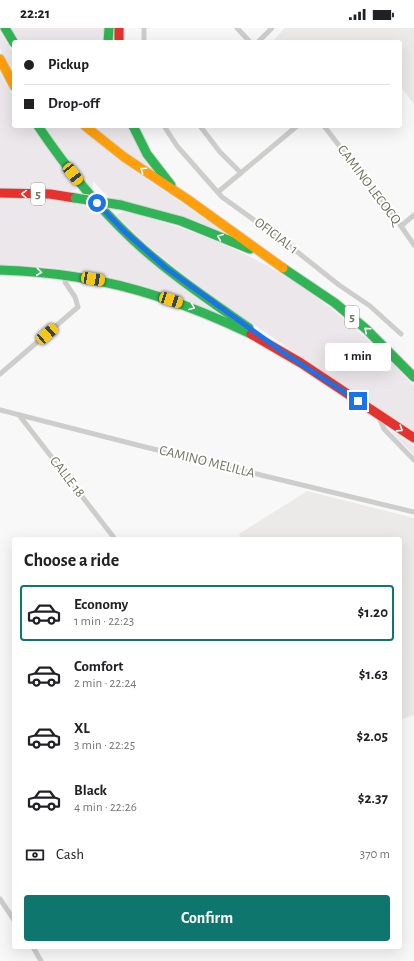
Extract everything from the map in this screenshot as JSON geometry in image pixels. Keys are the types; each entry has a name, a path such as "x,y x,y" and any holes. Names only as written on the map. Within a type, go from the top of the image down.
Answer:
{"highway":[{"path":"5,28 12,40"},
{"path":"108,40 109,28"},
{"path":"118,40 119,28"},
{"path":"0,59 12,82"},
{"path":"39,128 89,193 124,231 166,268 284,353 414,438"},
{"path":"88,128 124,157 187,199 280,266"},
{"path":"133,128 158,169 187,199"},
{"name":"5","path":"0,193 50,194 121,205 181,221 253,250 280,266 350,315 384,345 414,378"},
{"path":"0,270 32,271 66,275 107,281 129,287 184,304 241,329 284,353"}],"street":[{"path":"144,28 144,40"},
{"path":"236,28 248,40"},
{"path":"260,40 272,28"},
{"name":"OFICIAL 1","path":"165,128 177,146 222,197 286,243 339,285 370,306 401,334"},
{"path":"202,128 220,152 241,173"},
{"path":"218,192 295,128"},
{"name":"CAMINO LECOCQ","path":"326,128 414,245"},
{"path":"401,226 414,215"},
{"path":"0,374 78,307 75,297 65,282 66,275"},
{"name":"CAMINO MELILLA","path":"0,410 144,447 414,512"},
{"path":"377,414 384,429 414,460"},
{"name":"CALLE 18","path":"19,415 113,537"},
{"path":"0,899 12,917"},
{"path":"34,949 41,961"}],"shaded area":[{"path":"10,28 106,28 105,40 19,40"},
{"path":"285,28 414,28 414,104 402,89 402,40 274,40"},
{"path":"0,32 12,50 12,73 0,49"},
{"path":"0,73 12,94 12,128 32,128 77,189 71,191 0,187"},
{"path":"45,128 80,128 117,159 224,233 165,211 108,197 93,181 93,189 84,181"},
{"path":"93,128 129,128 145,156 158,173 156,175"},
{"path":"0,198 62,201 93,206 142,255 188,292 219,314 166,293 112,278 57,268 0,265"},
{"path":"122,211 209,238 263,264 290,279 315,296 359,332 414,386 414,433 266,333 188,278 151,248 116,215"},
{"path":"391,431 414,446 414,455 393,434"},
{"path":"307,491 414,518 414,715 402,719 402,537 241,537 239,534"}],"traffic: fast":[{"path":"5,28 12,40"},
{"path":"108,40 109,28"},
{"path":"39,128 81,184 105,212 131,238 174,274 249,328"},
{"path":"134,128 147,154 171,185"},
{"path":"75,198 121,205"},
{"path":"121,205 181,221 250,249"},
{"path":"283,268 335,303 366,329 414,377"},
{"path":"0,270 38,272 99,281 121,286 187,306 251,334"}],"traffic: slow":[{"path":"0,59 12,82"},
{"path":"88,128 124,157 187,199 283,268"}],"traffic: jam":[{"path":"119,28 119,40"},
{"path":"0,193 50,194 75,198"},
{"path":"251,334 301,363 414,438"}],"route":[{"path":"97,203 124,231 166,268 284,353 358,401"}]}
